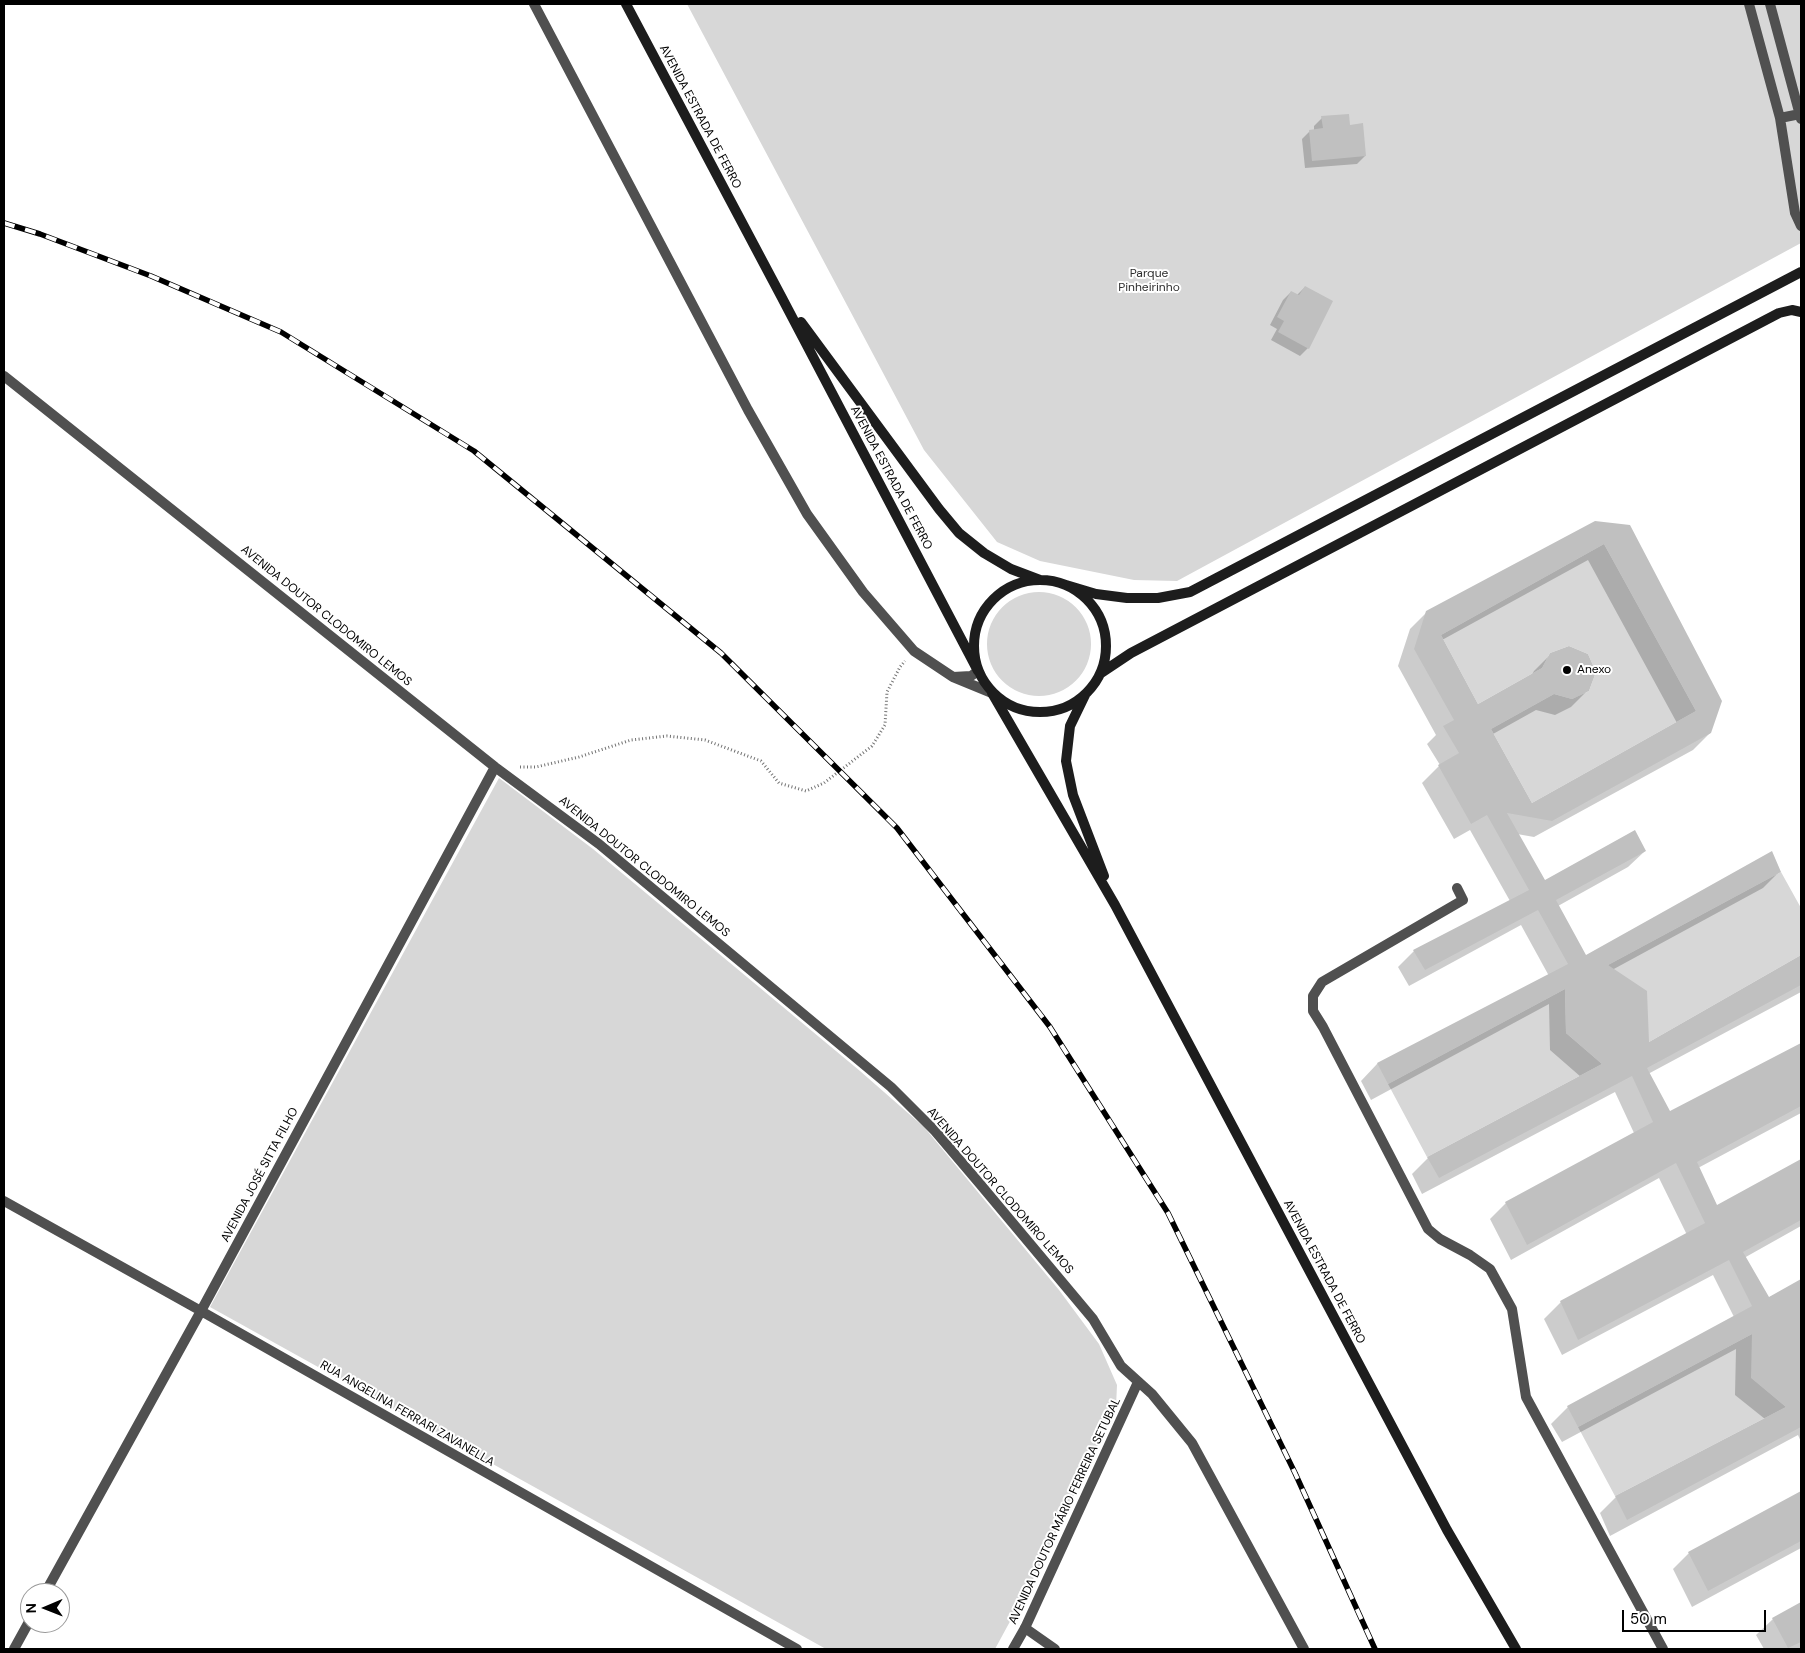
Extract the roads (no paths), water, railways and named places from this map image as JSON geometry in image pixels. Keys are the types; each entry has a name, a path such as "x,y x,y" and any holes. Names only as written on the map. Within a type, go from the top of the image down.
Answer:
{"main road":[{"name":"AVENIDA ESTRADA DE FERRO","path":"626,4 978,671 1115,905 1447,1530 1516,1649"},
{"path":"1066,585 1096,594 1127,598 1158,598 1190,592 1801,272"},
{"name":"AVENIDA ESTRADA DE FERRO","path":"781,296 939,509 960,533 984,553 1011,569 1040,580 1066,585 1087,600 1101,622 1106,647 1101,673 1086,694 1070,726 1066,760 1072,795 1115,905"},
{"path":"1101,673 1131,653 1778,313 1792,310 1801,312"},
{"name":"AVENIDA ESTRADA DE FERRO","path":"978,671 973,646 978,620 993,599 1008,589 1015,585 1040,580"},
{"name":"AVENIDA ESTRADA DE FERRO","path":"992,693 1014,708 1039,713 1064,708 1086,694"}],"street":[{"path":"534,4 748,410 807,514 863,592 914,651 953,677 992,693"},
{"path":"1749,4 1780,118 1795,213 1801,226"},
{"path":"1770,4 1801,116 1780,118"},
{"name":"AVENIDA DOUTOR CLODOMIRO LEMOS","path":"4,376 495,767 599,844 891,1087 935,1131 1043,1258 1093,1320 1120,1366 1152,1394 1192,1443 1304,1649"},
{"path":"953,677 971,676 978,671"},
{"name":"AVENIDA JOSÉ SITTA FILHO","path":"51,1583 201,1311 495,767"},
{"path":"1457,888 1463,900 1322,982 1313,996 1313,1012 1323,1026 1428,1229 1440,1239 1470,1255 1490,1269 1512,1309 1526,1397 1663,1649"},
{"name":"RUA ANGELINA FERRARI ZAVANELLA","path":"4,1201 797,1649"},
{"name":"AVENIDA DOUTOR MÁRIO FERREIRA SETUBAL","path":"1013,1649 1025,1628 1138,1382"},
{"path":"1025,1628 1055,1649"},
{"path":"14,1649 23,1633"}],"railway":[{"path":"4,223 40,234 151,276 281,332 474,451 721,653 897,828 1050,1027 1168,1213 1295,1473 1375,1649"}],"place":[{"name":"Anexo","path":"1567,670"}],"park label":[{"name":"Parque Pinheirinho","path":"1149,281"}]}
